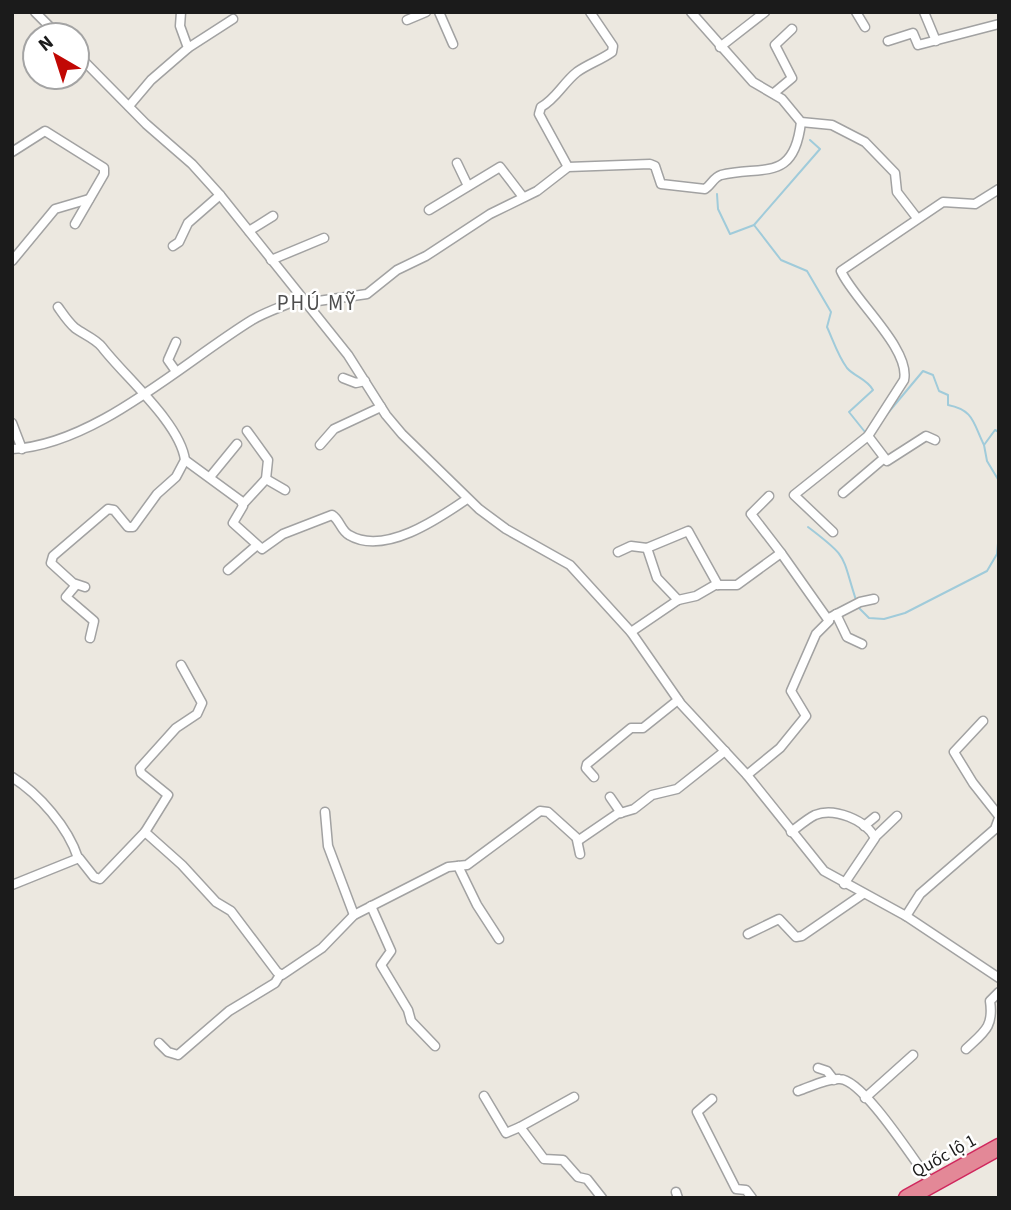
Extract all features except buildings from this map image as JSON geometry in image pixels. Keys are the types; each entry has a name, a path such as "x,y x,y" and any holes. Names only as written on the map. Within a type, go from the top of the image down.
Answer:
{"highway":[{"name":"Quốc lộ 1","path":"930,1191 999,1147"},
{"name":"Quốc lộ 1","path":"907,1198 930,1191 999,1158"}],"street":[{"path":"181,12 180,26 188,48"},
{"path":"407,20 426,12"},
{"path":"439,12 453,44"},
{"path":"568,167 539,114 541,107 551,101 559,89 575,75 612,51 613,46 590,12"},
{"path":"691,12 753,82 774,93 801,122 832,125 865,142 895,173 897,192 917,218"},
{"path":"720,47 765,12"},
{"path":"856,12 865,27"},
{"path":"924,12 936,41"},
{"path":"129,106 156,74 188,48 233,19"},
{"path":"888,41 913,33 918,45 999,24"},
{"path":"774,93 792,78 775,45 792,29"},
{"path":"91,68 192,164 220,195 348,355 396,428 467,499 506,529 567,562 631,632 678,700 747,775 824,871 906,916 999,978"},
{"path":"12,423 17,449 57,442 145,396 175,370 257,317 303,301 367,294 397,270 537,191 568,167 650,164 655,166 662,184 705,190 720,175 760,172 782,165 798,140 801,122"},
{"path":"12,152 45,131 99,162 105,172 75,224"},
{"path":"457,163 468,186"},
{"path":"429,210 500,167 523,197"},
{"path":"832,532 794,495 868,436 904,380 906,372 886,332 841,271 943,202 950,200 975,204 999,189"},
{"path":"173,246 179,242 188,223 220,195"},
{"path":"12,261 55,209 89,199"},
{"path":"249,230 273,216"},
{"path":"271,260 324,238"},
{"path":"58,307 71,324 101,346 106,356 145,396 181,442 186,460 243,504"},
{"path":"175,370 168,360 176,342"},
{"path":"343,378 356,383 365,381"},
{"path":"320,445 334,429 381,407"},
{"path":"247,431 268,460 266,479 243,504 233,523 256,545 264,548 284,534 332,515 350,536 370,543 380,542 423,528 467,499"},
{"path":"868,436 883,459"},
{"path":"843,493 883,459 894,459 926,436 935,439"},
{"path":"210,477 237,444"},
{"path":"90,638 94,621 66,597 81,586 51,563 52,556 108,509 114,510 128,527 133,527 157,494 176,477 186,460"},
{"path":"266,479 285,490"},
{"path":"769,496 751,514 847,637 862,645"},
{"path":"618,552 631,546 647,548 688,531 718,585"},
{"path":"228,570 256,545"},
{"path":"647,548 657,578 678,600"},
{"path":"631,632 678,600 696,596 718,585 737,585 780,553"},
{"path":"747,775 780,748 806,716 791,691 816,634 833,616 874,599"},
{"path":"12,777 37,796 75,849 78,858 93,877 100,879 145,832 168,795 141,773 140,768 176,728 197,714 202,703 181,665"},
{"path":"594,777 587,764 631,728 643,728 678,700"},
{"path":"906,916 920,894 995,829 999,817 954,752 983,720"},
{"path":"577,840 621,813 634,809 654,794 677,789 725,751"},
{"path":"610,797 621,813"},
{"path":"159,1042 168,1052 178,1055 229,1011 275,983 281,975 322,948 354,915 448,867 472,862 543,811 548,812 577,840 580,854"},
{"path":"325,812 328,846 354,915"},
{"path":"791,832 813,816 831,813 864,826 875,836"},
{"path":"844,884 875,836 897,816"},
{"path":"864,826 875,817"},
{"path":"145,832 182,865 216,902 231,911 281,975"},
{"path":"12,886 78,858"},
{"path":"458,866 477,905 499,939"},
{"path":"748,934 779,919 796,937 802,936 863,894"},
{"path":"371,906 391,951 381,965 408,1010 411,1021 435,1046"},
{"path":"966,1049 987,1029 993,1013 990,1001 999,992"},
{"path":"865,1098 913,1055"},
{"path":"818,1068 827,1071 834,1080"},
{"path":"798,1091 834,1080 848,1081 865,1098 930,1191"},
{"path":"484,1096 506,1133 574,1097"},
{"path":"712,1099 696,1112 736,1189 746,1190 752,1198"},
{"path":"520,1127 544,1160 563,1160 578,1177 587,1179 602,1198"}],"waterway":[{"path":"717,194 718,209 730,234 754,225 820,149 810,140"},
{"path":"754,225 781,260 807,271 831,312 827,327 841,358 847,368 868,383 873,390 849,412 865,432"},
{"path":"887,414 923,371 933,375 939,391 948,395 948,405 968,414 984,445"},
{"path":"999,432 995,430 984,445 987,461 999,481"},
{"path":"808,527 831,545 842,558 856,600"},
{"path":"857,606 869,618 884,619 905,613 987,571 997,554 999,532"}],"district":[{"name":"PHÚ MỸ","path":"317,303"}]}
